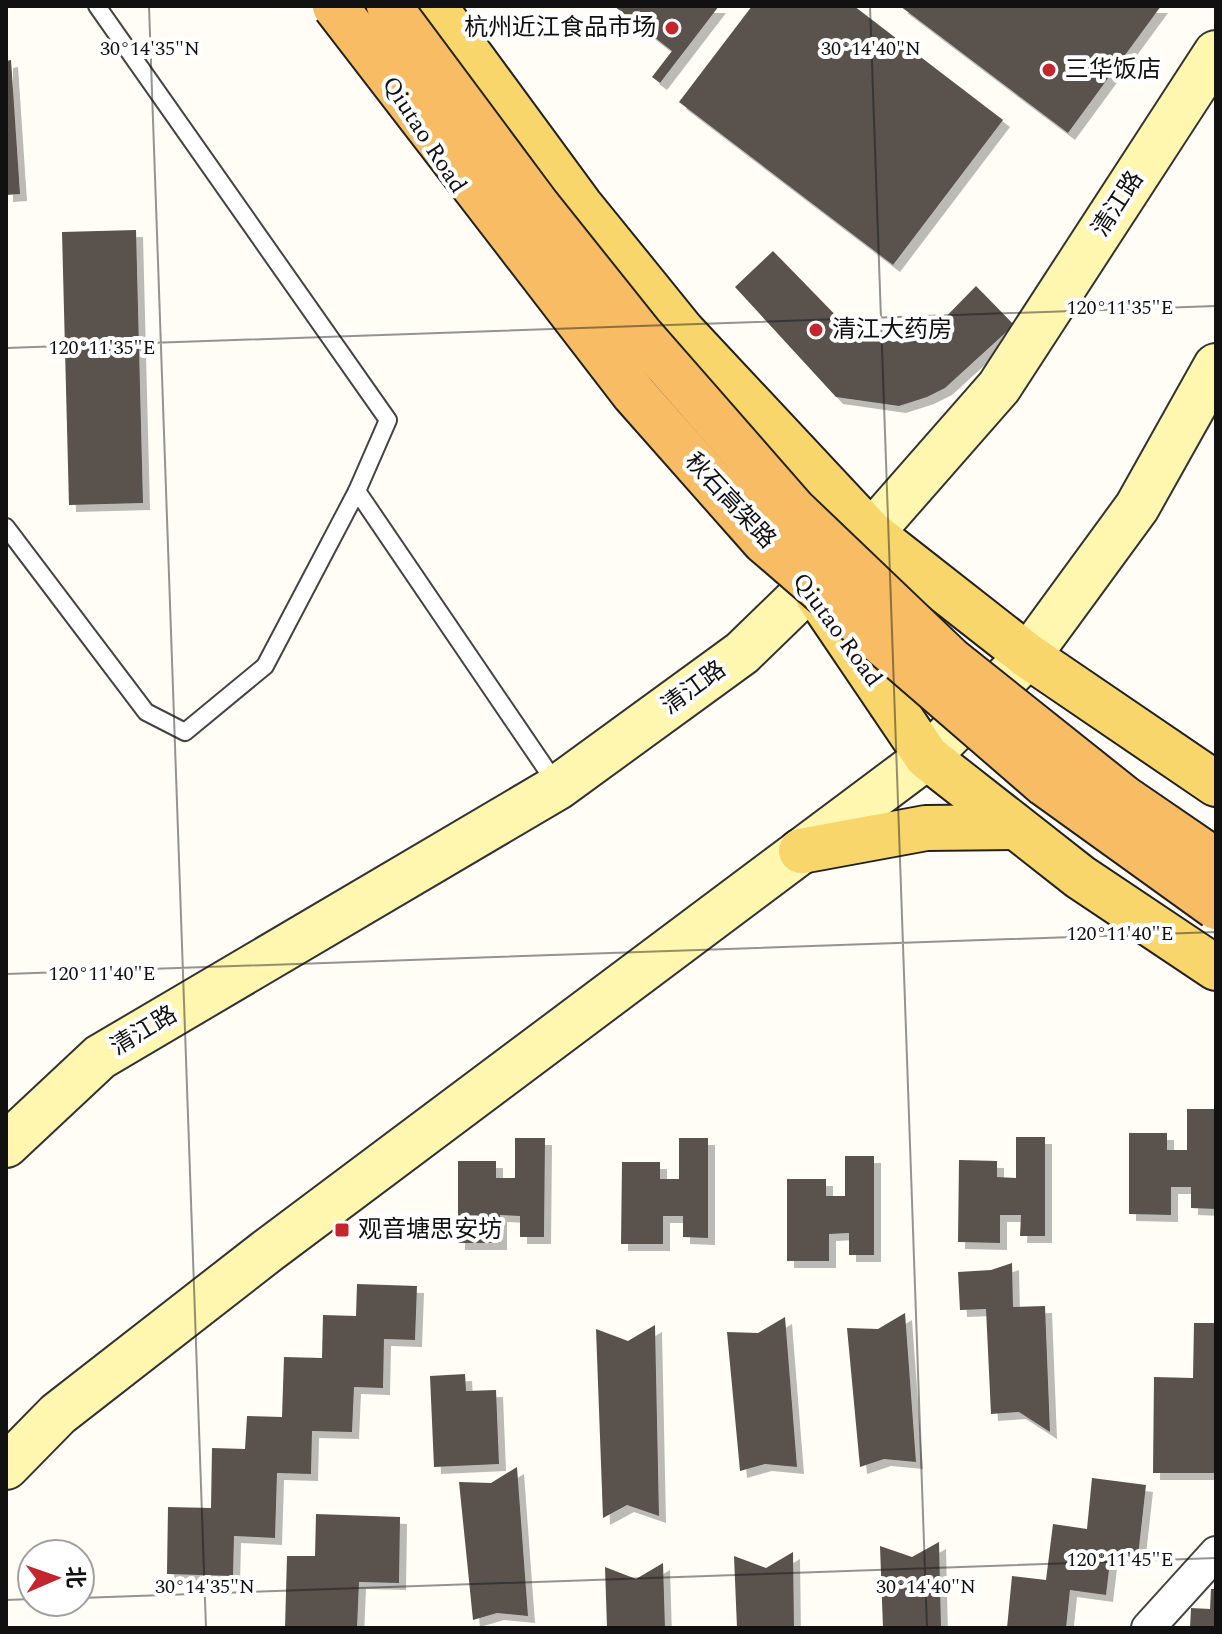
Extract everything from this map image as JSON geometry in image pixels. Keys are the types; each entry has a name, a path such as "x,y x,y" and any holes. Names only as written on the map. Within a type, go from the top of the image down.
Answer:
{"highway":[{"name":"秋石高架路","path":"338,6 634,394 764,541 1045,784 1216,907"},
{"name":"秋石高架路","path":"389,6 537,205 640,334 794,510 951,660 1124,798 1216,861"}],"main road":[{"name":"Qiutao Road","path":"338,6 477,215 572,337 678,462 811,586 927,757 1080,877 1216,968"},
{"path":"434,6 580,205 683,332 871,533 1028,656 1216,784"},
{"name":"清江路","path":"6,1145 100,1057 558,787 742,653 871,533 999,387 1216,53"},
{"path":"6,1467 58,1414 266,1252 927,757 1028,656 1137,507 1216,366"},
{"path":"801,851 926,828 1015,827"}],"street":[{"path":"1148,1628 1216,1553"}],"lane":[{"path":"6,527 146,712 185,732 265,666 357,491 388,420 97,6"},
{"path":"357,491 558,787"}],"building":[{"name":"杭州近江食品市场","path":"614,6 719,6 660,83 652,77 672,51"},
{"path":"752,6 854,6 1003,120 893,265 679,102"},
{"name":"三华饭店","path":"900,6 1161,6 1068,133"},
{"path":"11,60 20,194 6,195 6,61"},
{"path":"136,230 143,503 69,505 62,232"},
{"name":"清江大药房","path":"773,251 846,326 893,342 929,334 976,286 1014,325 945,388 927,397 899,406 836,397 735,287"},
{"path":"1187,1109 1216,1109 1216,1209 1191,1208 1191,1187 1171,1187 1171,1215 1129,1214 1129,1133 1167,1133 1167,1150 1187,1150"},
{"path":"1016,1137 1045,1137 1045,1236 1020,1236 1021,1215 1000,1215 1000,1243 958,1242 959,1160 997,1161 997,1177 1016,1178"},
{"path":"515,1138 545,1138 544,1237 520,1237 520,1216 500,1215 500,1243 458,1243 458,1161 496,1161 496,1178 515,1178"},
{"path":"679,1138 708,1138 708,1238 683,1237 683,1216 663,1216 663,1244 621,1244 622,1162 660,1162 660,1179 679,1179"},
{"path":"845,1156 874,1156 874,1255 849,1255 849,1233 829,1234 829,1261 787,1261 787,1179 826,1179 826,1196 845,1196"},
{"path":"1012,1263 1013,1307 1045,1306 1050,1432 1019,1412 991,1414 986,1309 960,1310 958,1272 991,1270"},
{"path":"357,1284 417,1286 415,1340 384,1339 383,1388 354,1387 352,1432 312,1431 311,1474 277,1473 275,1538 234,1536 233,1576 167,1574 168,1507 211,1508 212,1448 245,1449 247,1416 282,1417 284,1357 322,1358 323,1315 356,1316"},
{"path":"905,1313 916,1462 884,1459 860,1467 847,1328 878,1329"},
{"path":"785,1317 797,1467 765,1464 740,1471 727,1332 758,1333"},
{"path":"1194,1323 1216,1323 1216,1473 1153,1473 1154,1377 1193,1378"},
{"path":"655,1325 659,1516 627,1505 603,1518 596,1329 628,1341"},
{"path":"465,1374 466,1391 496,1390 499,1464 434,1467 430,1376"},
{"path":"517,1467 528,1616 497,1613 473,1620 459,1482 491,1483"},
{"path":"1092,1478 1146,1485 1138,1556 1111,1553 1106,1595 1070,1590 1066,1628 1007,1628 1012,1576 1046,1580 1053,1524 1087,1529"},
{"path":"316,1514 400,1517 399,1583 359,1582 357,1628 285,1628 287,1556 315,1556"},
{"path":"939,1542 941,1628 883,1628 880,1546 912,1557"},
{"path":"793,1552 794,1628 737,1628 734,1556 766,1568"},
{"path":"663,1563 665,1628 607,1628 605,1567 636,1579"},
{"path":"1211,1589 1216,1589 1216,1628 1190,1628 1191,1608 1210,1609"}],"place":[{"name":"杭州近江食品市场","path":"672,28"},
{"name":"三华饭店","path":"1049,70"},
{"name":"清江大药房","path":"816,330"},
{"name":"观音塘思安坊","path":"342,1230"}]}
